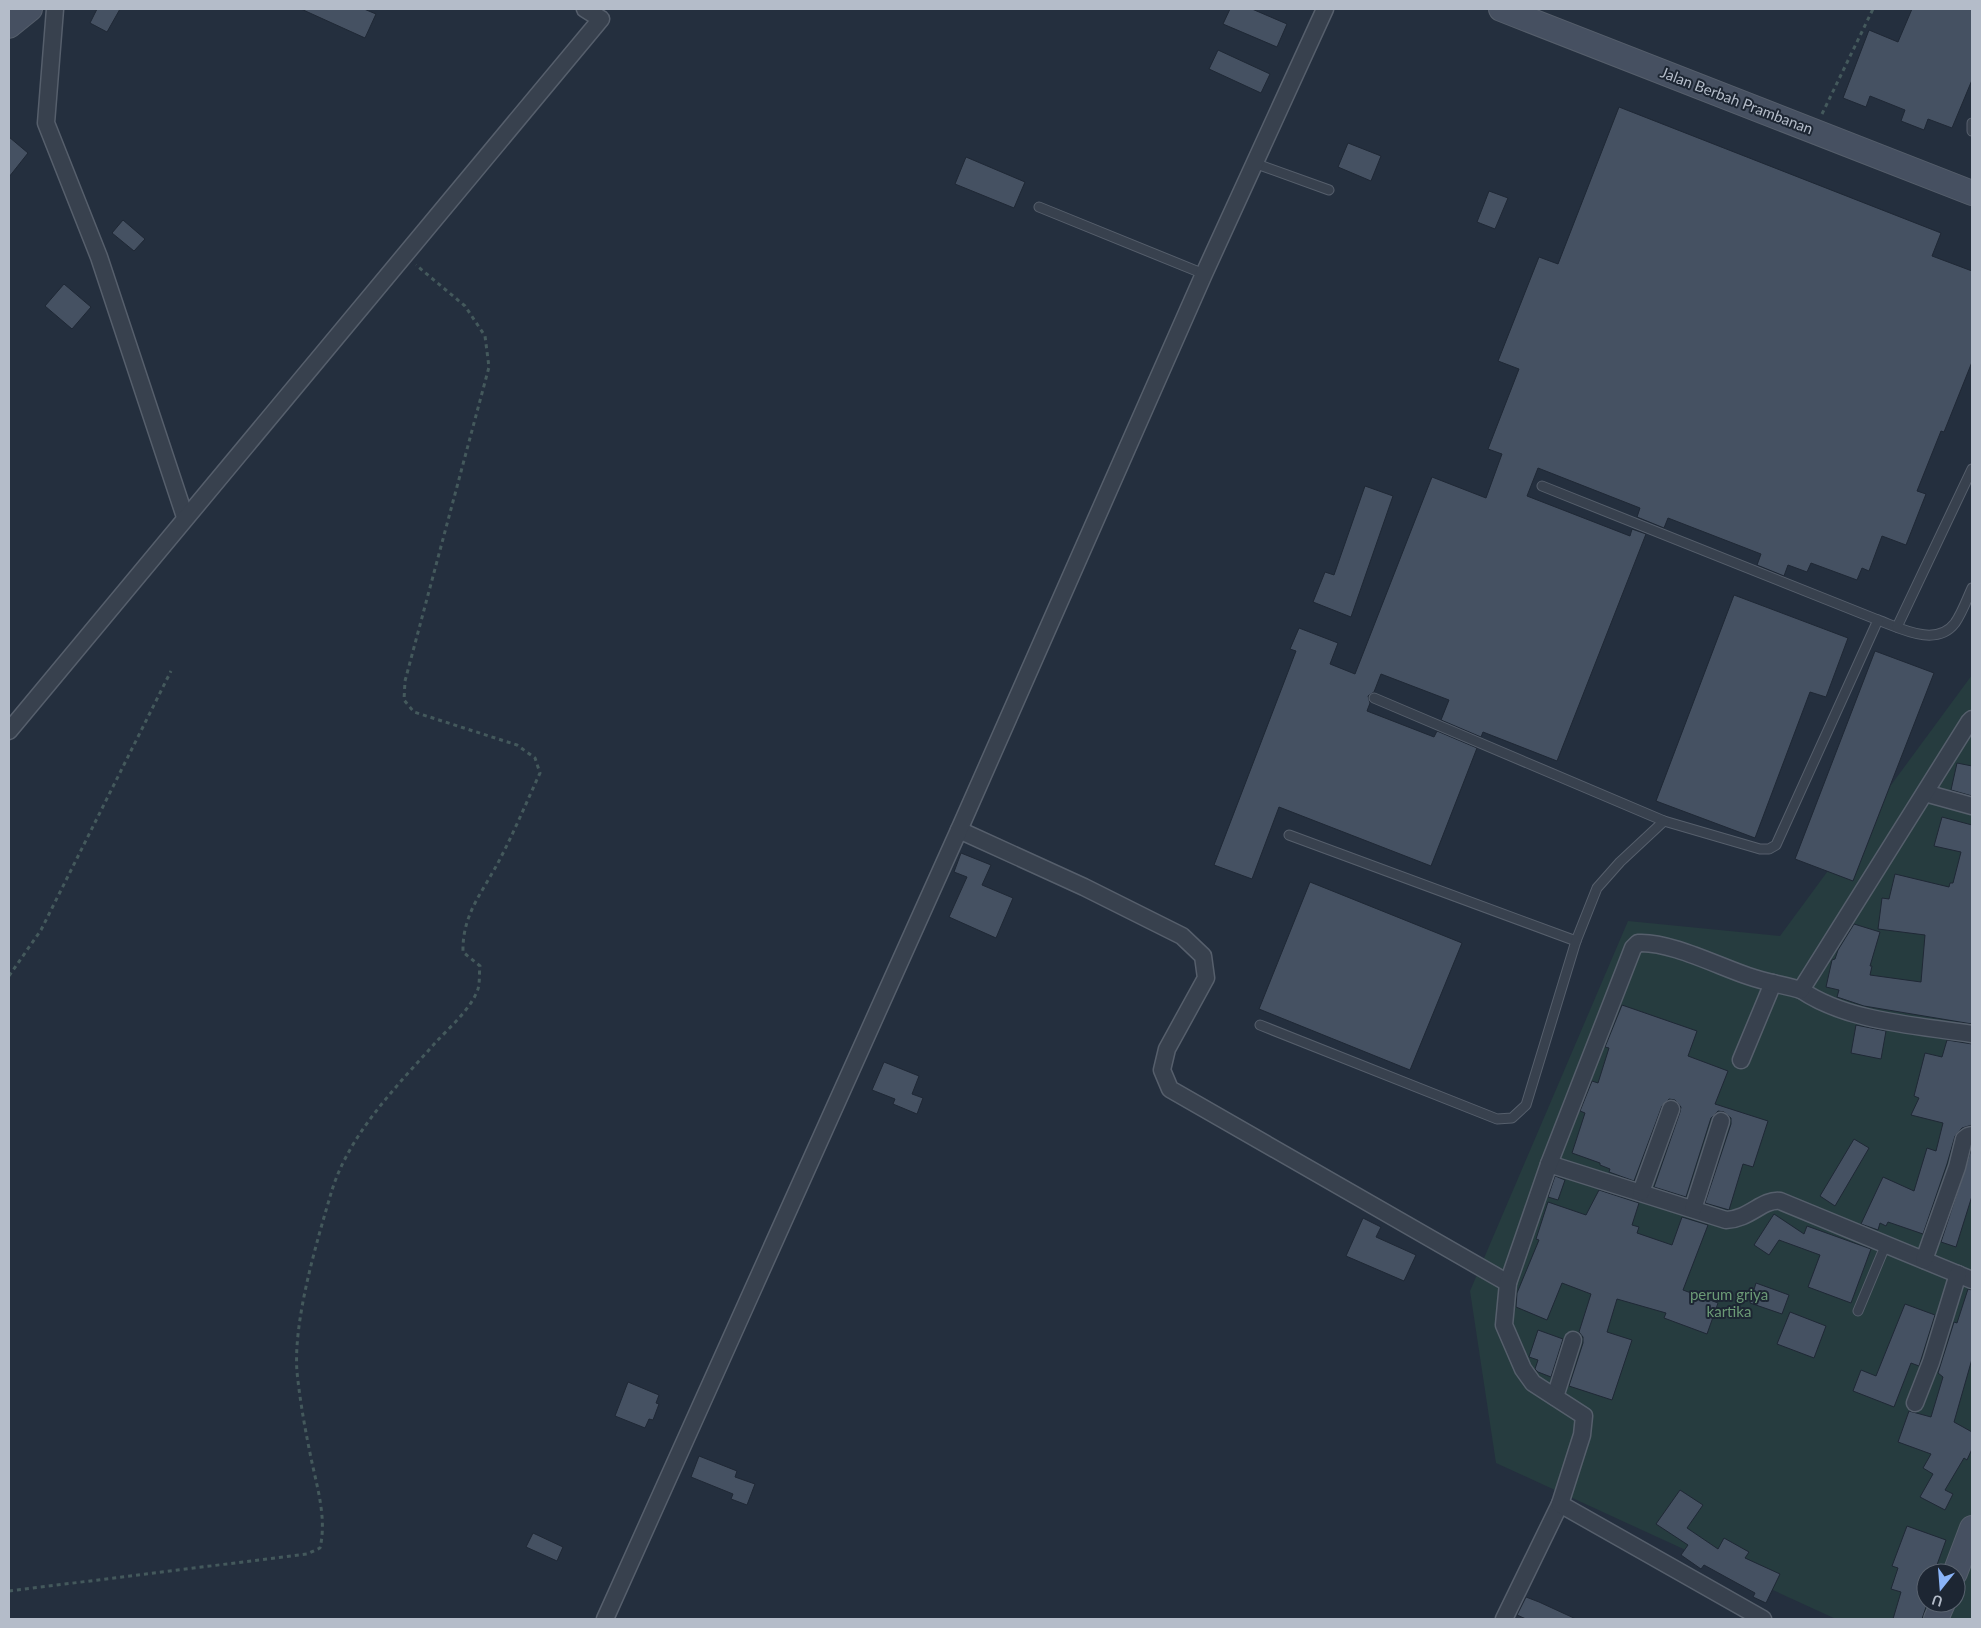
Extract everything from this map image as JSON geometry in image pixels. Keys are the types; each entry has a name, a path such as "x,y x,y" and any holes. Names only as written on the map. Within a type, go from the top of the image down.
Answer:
{"street":[{"path":"9,26 30,9"},
{"path":"55,9 46,123 99,257 184,517"},
{"path":"9,731 184,517 601,19 585,9"},
{"path":"605,1619 959,830 1204,274 1325,9"},
{"name":"Jalan Berbah Prambanan","path":"1501,9 1972,193"},
{"path":"1800,990 1968,722 1972,719"},
{"path":"1925,793 1972,806"},
{"path":"959,830 1084,887 1182,936 1203,956 1206,978 1167,1049 1162,1070 1170,1089 1508,1284"},
{"path":"1509,1618 1560,1504 1582,1435 1584,1421 1579,1412 1533,1384 1523,1369 1504,1325 1508,1284 1549,1164 1629,954 1638,942 1646,942 1684,953 1749,976 1800,990 1824,1004 1850,1014 1972,1034"},
{"path":"1741,1060 1773,983"},
{"path":"1641,1192 1671,1109"},
{"path":"1693,1209 1722,1121"},
{"path":"1924,1260 1966,1155 1964,1139 1972,1135"},
{"path":"1549,1164 1726,1220 1738,1220 1766,1203 1780,1201 1965,1277 1915,1403"},
{"path":"1555,1397 1573,1340"},
{"path":"1560,1504 1763,1619"},
{"path":"1959,1563 1972,1528"}],"lane":[{"path":"1972,123 1972,131"},
{"path":"1254,164 1329,190"},
{"path":"1039,207 1204,274"},
{"path":"1897,627 1972,469"},
{"path":"1542,486 1916,634 1932,635 1946,632 1955,623 1972,588"},
{"path":"1374,698 1664,821 1769,849 1776,845 1878,620"},
{"path":"1260,1025 1497,1118 1512,1118 1526,1105 1576,942 1597,888 1620,862 1664,821"},
{"path":"1289,836 1576,942"},
{"path":"1858,1311 1886,1244"}],"path":[{"path":"1814,130 1873,9"},
{"path":"9,1590 306,1554 320,1548 323,1535 322,1511 302,1415 297,1370 297,1342 304,1298 332,1190 342,1163 385,1101 465,1010 478,989 480,966 463,952 462,934 469,913 501,858 540,773 535,758 517,745 414,712 404,700 404,682 489,367 485,336 465,306 404,256"},
{"path":"9,976 41,930 171,671"}],"green space":[{"name":"perum griya kartika","path":"1972,675 1972,1619 1836,1619 1496,1463 1470,1291 1628,921 1780,936"}],"building":[{"path":"97,9 120,9 107,32 90,23"},
{"path":"301,9 364,9 376,14 365,38"},
{"path":"1230,9 1252,9 1287,24 1277,47 1223,24"},
{"path":"1912,9 1972,9 1972,80 1952,128 1928,119 1924,130 1901,121 1905,110 1870,96 1866,107 1843,98 1869,30 1898,42"},
{"path":"1218,50 1270,74 1261,93 1209,69"},
{"path":"1619,107 1941,233 1932,256 1972,271 1972,362 1944,432 1941,431 1917,491 1926,494 1906,545 1882,536 1869,571 1862,568 1857,580 1811,563 1807,572 1788,565 1784,576 1757,565 1761,554 1668,518 1664,528 1637,517 1640,508 1538,468 1527,496 1630,536 1632,529 1646,534 1557,761 1483,732 1481,737 1441,720 1449,700 1381,674 1374,692 1368,696 1370,703 1367,711 1434,737 1437,731 1477,748 1431,866 1279,807 1252,879 1214,865 1296,651 1290,649 1299,628 1338,643 1330,664 1355,674 1432,477 1486,498 1502,454 1488,449 1519,369 1498,361 1539,257 1558,264"},
{"path":"9,137 28,153 9,177"},
{"path":"1348,143 1381,156 1371,181 1338,167"},
{"path":"966,157 1025,182 1014,208 955,184"},
{"path":"1489,191 1508,198 1495,229 1477,222"},
{"path":"123,220 145,239 134,251 112,233"},
{"path":"64,284 91,307 72,329 45,306"},
{"path":"1365,486 1393,496 1351,617 1313,602 1325,572 1334,575"},
{"path":"1734,595 1848,638 1826,697 1810,692 1755,838 1656,801"},
{"path":"1875,651 1934,673 1853,881 1795,859"},
{"path":"1957,763 1972,766 1972,796 1951,790"},
{"path":"1942,817 1972,825 1972,1024 1864,1006 1837,997 1839,990 1826,987 1832,960 1835,959 1838,950 1854,924 1880,932 1870,966 1872,966 1870,975 1921,982 1925,935 1878,929 1882,898 1889,899 1895,874 1949,887 1950,883 1953,883 1961,852 1934,846"},
{"path":"961,853 991,865 982,885 1013,898 996,938 949,917 967,877 954,872"},
{"path":"1310,882 1462,943 1410,1070 1259,1009"},
{"path":"1622,1005 1697,1031 1688,1056 1728,1071 1715,1104 1768,1121 1753,1167 1743,1164 1729,1210 1705,1203 1731,1124 1731,1118 1724,1112 1718,1111 1711,1118 1686,1197 1654,1187 1680,1112 1681,1107 1675,1100 1669,1099 1662,1106 1634,1181 1609,1172 1610,1169 1600,1165 1600,1163 1572,1153 1585,1113 1580,1111 1592,1081 1598,1083 1609,1048 1605,1047"},
{"path":"1856,1025 1886,1031 1881,1059 1851,1053"},
{"path":"1947,1040 1972,1044 1972,1125 1962,1128 1955,1136 1923,1234 1888,1222 1886,1226 1880,1223 1878,1230 1861,1224 1883,1177 1914,1191 1927,1148 1936,1151 1943,1123 1911,1115 1919,1098 1914,1096 1925,1053 1942,1057"},
{"path":"884,1062 919,1076 912,1094 923,1098 917,1114 893,1104 895,1099 872,1090"},
{"path":"1854,1139 1869,1148 1835,1206 1820,1196"},
{"path":"1972,1147 1972,1196 1956,1247 1941,1242"},
{"path":"1555,1176 1565,1180 1558,1200 1548,1197"},
{"path":"1599,1190 1639,1203 1632,1225 1639,1227 1637,1233 1672,1245 1682,1217 1708,1225 1683,1290 1718,1303 1707,1334 1664,1318 1666,1313 1617,1299 1607,1332 1632,1340 1612,1400 1569,1386 1583,1343 1583,1337 1579,1332 1591,1294 1562,1283 1547,1320 1516,1307 1517,1293 1539,1240 1536,1239 1548,1202 1586,1215"},
{"path":"1774,1214 1804,1234 1807,1226 1871,1249 1851,1303 1808,1287 1820,1255 1779,1240 1769,1255 1754,1245"},
{"path":"1363,1218 1381,1227 1376,1237 1416,1255 1404,1281 1346,1256"},
{"path":"1756,1283 1789,1295 1782,1314 1750,1303"},
{"path":"1968,1289 1972,1290 1972,1359 1954,1422 1972,1432 1972,1449 1967,1460 1964,1458 1945,1490 1953,1494 1945,1510 1920,1497 1933,1474 1923,1468 1931,1454 1898,1442 1909,1411 1931,1417 1943,1377 1938,1373 1954,1322 1957,1323"},
{"path":"1905,1304 1935,1315 1919,1366 1911,1363 1894,1407 1853,1391 1861,1370 1876,1376"},
{"path":"1790,1312 1826,1326 1814,1358 1777,1344"},
{"path":"1538,1330 1563,1339 1551,1377 1538,1372 1535,1369 1538,1360 1529,1357"},
{"path":"628,1382 659,1395 656,1403 659,1404 653,1420 649,1419 645,1428 615,1416"},
{"path":"699,1456 737,1471 735,1477 755,1484 747,1505 731,1499 733,1494 691,1477"},
{"path":"1680,1490 1703,1505 1687,1528 1718,1549 1724,1538 1749,1552 1745,1558 1780,1574 1766,1603 1753,1597 1755,1593 1704,1565 1701,1569 1681,1555 1688,1545 1656,1524"},
{"path":"1907,1526 1946,1540 1938,1563 1916,1563 1916,1613 1924,1613 1922,1619 1893,1619 1901,1592 1891,1589 1898,1568 1892,1566"},
{"path":"533,1533 563,1547 557,1561 526,1547"},
{"path":"1526,1597 1576,1619 1526,1619 1517,1615"}]}
